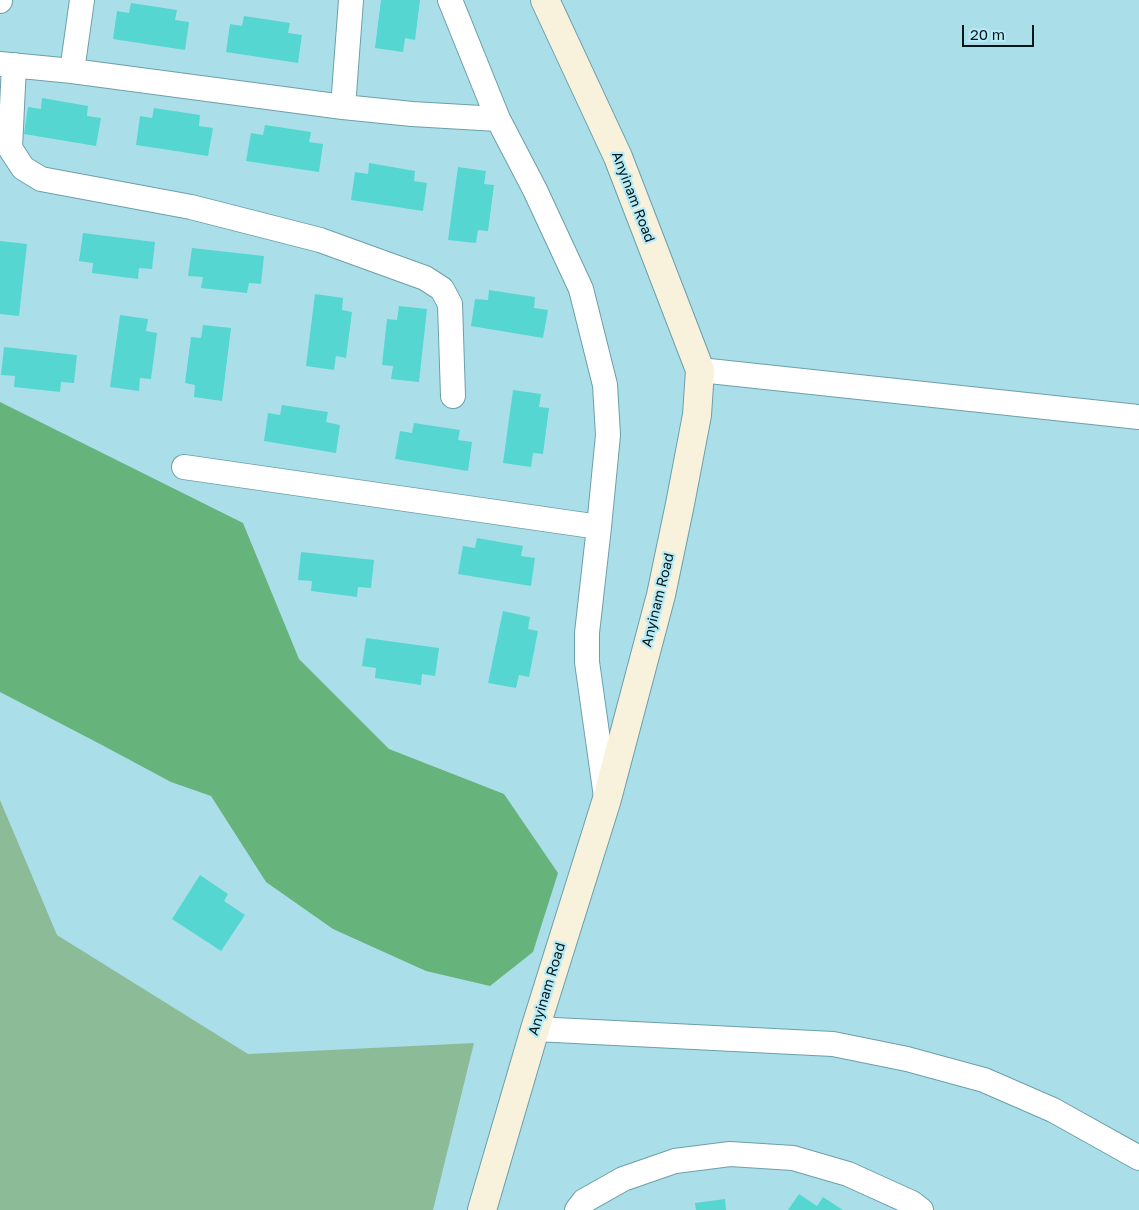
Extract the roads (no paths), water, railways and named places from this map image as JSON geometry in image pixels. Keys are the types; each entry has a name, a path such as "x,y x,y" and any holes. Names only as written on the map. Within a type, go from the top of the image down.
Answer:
{"street":[{"path":"72,71 82,0"},
{"path":"343,107 351,0"},
{"path":"450,0 498,119 535,190 581,289 605,385 608,435 587,633 587,662 607,799"},
{"name":"Anyinam Road","path":"482,1210 535,1029 607,799 660,595 697,415 700,370 618,157 545,0"},
{"path":"453,396 450,304 442,289 425,278 320,240 191,207 41,179 23,168 10,148 7,64 343,107 412,114 498,119"},
{"path":"700,370 1139,418"},
{"path":"184,467 599,527"},
{"path":"535,1029 833,1044 898,1057 984,1080 1053,1110 1139,1158"},
{"path":"577,1210 584,1201 623,1179 675,1162 730,1154 793,1158 848,1174 912,1203 922,1210"}]}
